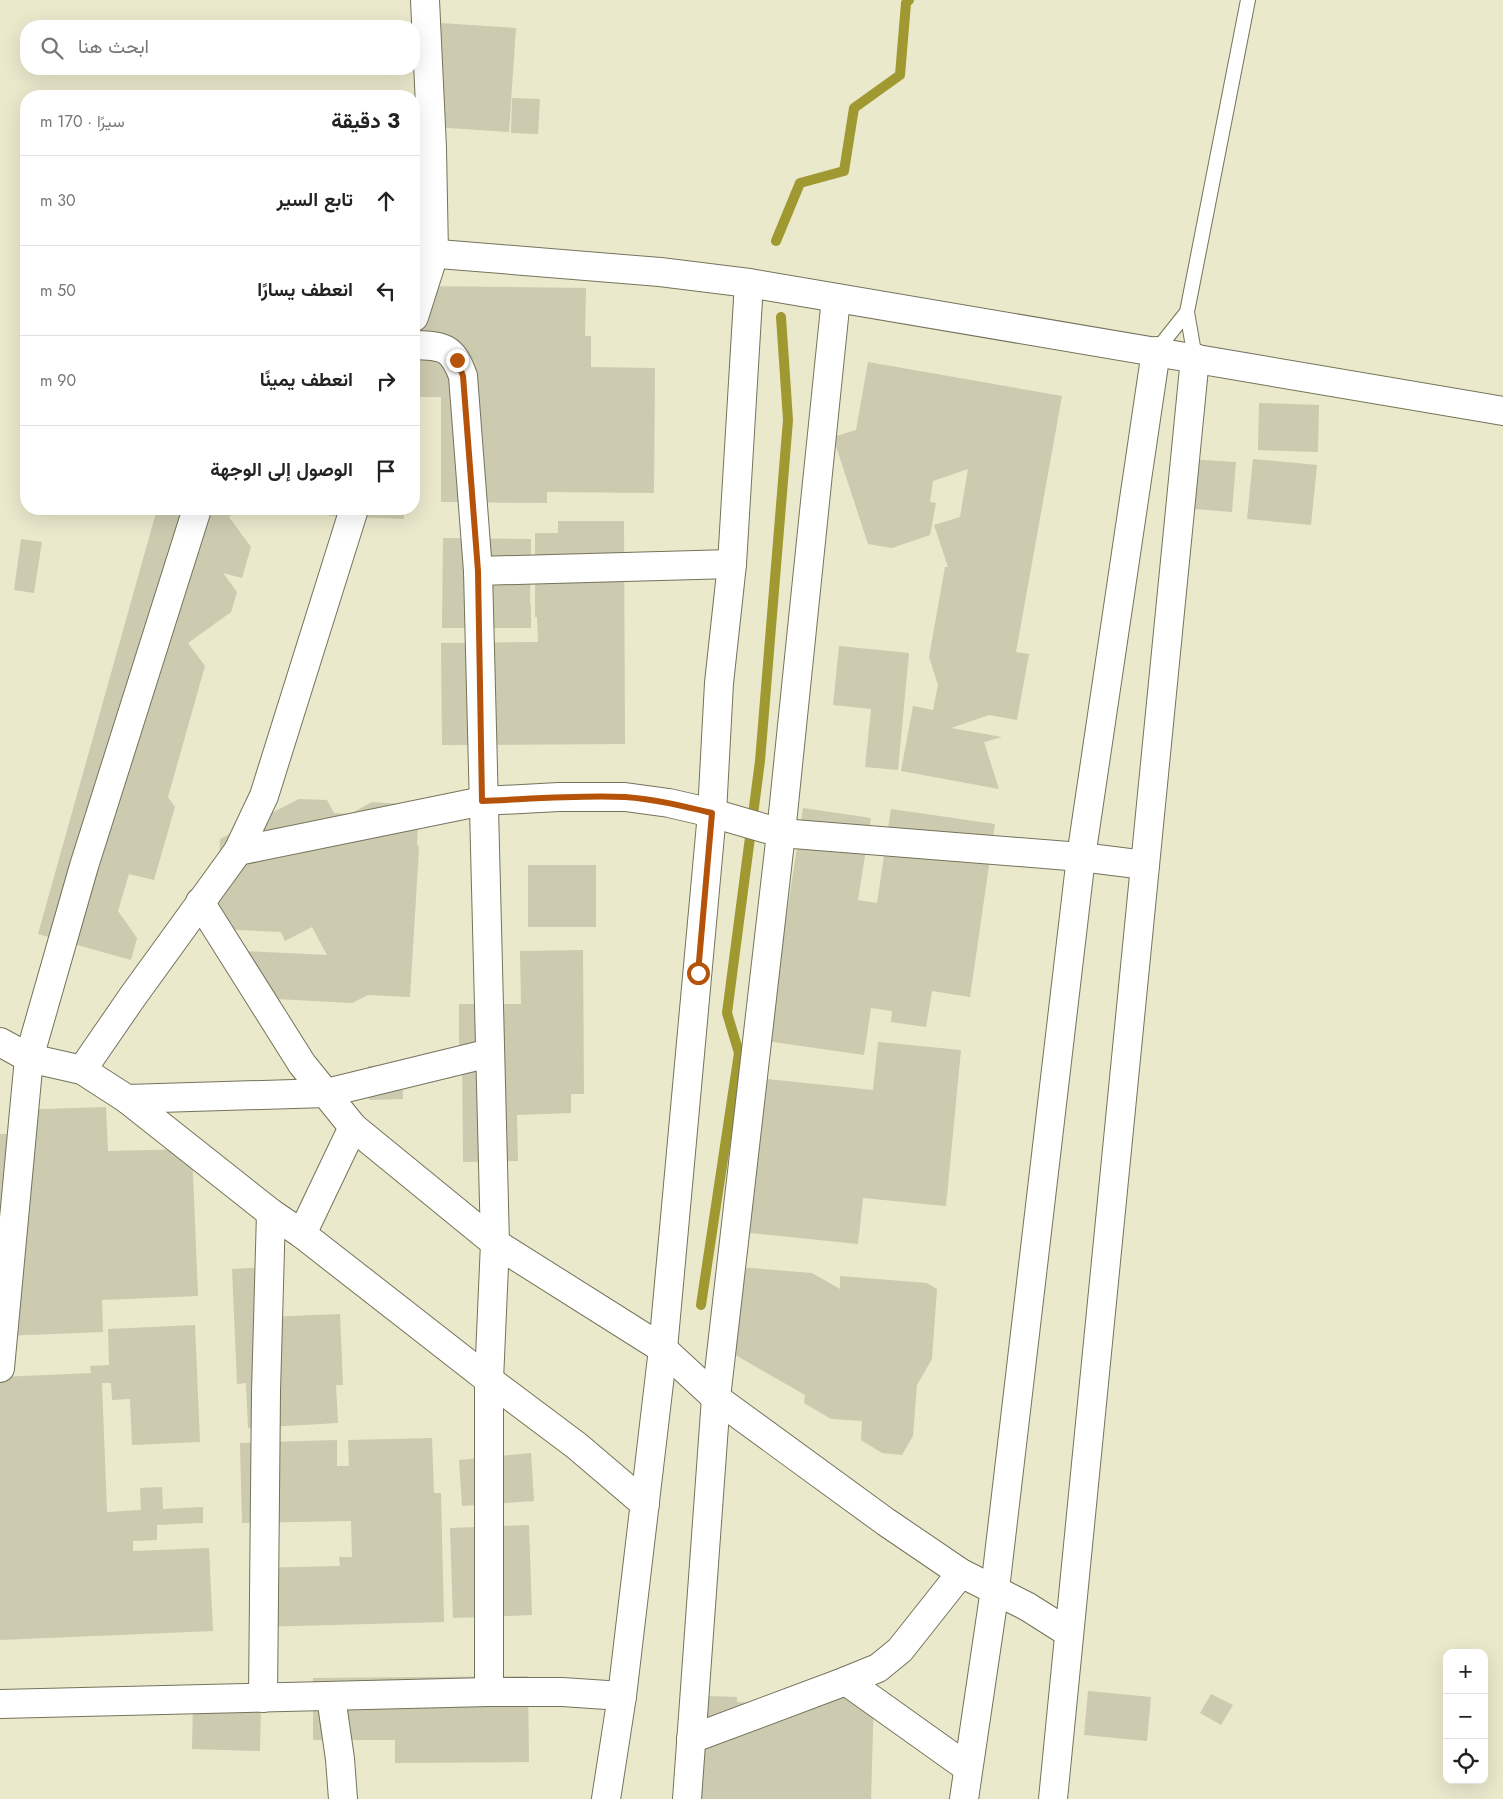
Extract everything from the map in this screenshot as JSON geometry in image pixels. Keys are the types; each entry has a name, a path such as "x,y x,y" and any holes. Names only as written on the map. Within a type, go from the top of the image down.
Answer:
{"street":[{"path":"420,279 424,253 432,148 425,0"},
{"path":"424,253 660,272 749,283 1503,411"},
{"path":"606,1799 622,1696 664,1349 712,813 719,683 732,564 749,283"},
{"path":"687,1799 716,1398 781,833 836,298"},
{"path":"420,345 438,346 448,351 457,360 463,376 478,571 482,801 495,1243 489,1380 489,1692"},
{"path":"964,1799 995,1589 1081,857 1156,351"},
{"path":"1052,1799 1195,358"},
{"path":"0,1368 29,1058 84,866 195,515"},
{"path":"82,1070 132,996 238,851 264,796 352,515"},
{"path":"478,571 732,564"},
{"path":"238,851 482,801 559,797 625,797 669,803 781,833 1081,857 1144,864"},
{"path":"200,902 302,1064 353,1127 495,1243 664,1349 716,1398 886,1522 961,1573 1028,1607 1069,1632"},
{"path":"0,1042 29,1058 82,1070 127,1099 271,1213 302,1234 577,1446 645,1504"},
{"path":"127,1099 326,1093 490,1054"},
{"path":"302,1234 353,1127"},
{"path":"263,1698 266,1392 271,1213"},
{"path":"690,1739 878,1668 900,1650 961,1573"},
{"path":"846,1681 968,1768"},
{"path":"0,1704 489,1692 562,1692 622,1696"},
{"path":"331,1697 340,1759 343,1799"}],"lane":[{"path":"1195,358 1187,312 1248,0"},
{"path":"1156,351 1187,312"}],"building":[{"path":"440,23 516,28 509,132 434,127"},
{"path":"512,98 540,99 538,134 511,133"},
{"path":"420,286 586,288 585,336 591,336 591,367 655,368 654,493 547,492 547,503 441,502 441,397 420,397"},
{"path":"868,362 1062,396 1016,652 1029,654 1017,720 989,715 951,728 1002,737 984,742 999,789 901,771 913,706 933,710 938,685 929,657 945,567 948,567 934,525 960,517 968,469 933,481 930,502 936,503 930,535 892,548 868,544 833,437 856,430"},
{"path":"1259,403 1319,405 1318,452 1258,450"},
{"path":"1187,459 1236,462 1232,512 1183,508"},
{"path":"1253,459 1317,465 1311,525 1247,519"},
{"path":"155,515 232,515 229,517 251,547 242,578 223,573 237,592 231,612 188,643 205,666 168,797 175,807 154,880 129,874 118,911 137,938 131,960 38,934"},
{"path":"404,515 404,519 329,516"},
{"path":"558,521 624,521 625,744 442,745 441,643 538,642 537,617 535,617 535,533 558,533"},
{"path":"443,538 531,539 531,628 442,628"},
{"path":"21,539 42,542 34,593 14,590"},
{"path":"839,646 909,653 898,770 865,767 871,709 833,705"},
{"path":"299,799 327,800 334,813 350,814 372,802 419,805 417,844 419,848 410,997 368,995 352,1003 257,998 243,951 327,955 312,927 285,941 281,932 217,929 204,903 219,869 220,839"},
{"path":"803,808 871,818 858,900 877,903 891,809 995,824 970,997 932,991 926,1027 891,1022 892,1011 871,1008 864,1055 766,1041"},
{"path":"528,865 596,865 596,927 528,927"},
{"path":"583,950 584,1094 571,1094 571,1113 517,1115 518,1161 463,1162 462,1047 459,1047 459,1004 521,1004 520,951"},
{"path":"878,1042 961,1050 946,1206 863,1198 858,1244 730,1231 756,1078 873,1090"},
{"path":"402,1065 403,1099 369,1100 368,1066"},
{"path":"106,1107 108,1151 192,1149 198,1296 102,1300 103,1332 2,1336 0,1134 12,1134 12,1110"},
{"path":"726,1266 812,1273 840,1289 840,1276 927,1283 937,1289 932,1359 917,1385 913,1436 902,1455 882,1453 861,1440 862,1421 831,1419 804,1403 805,1395 713,1342"},
{"path":"267,1267 269,1317 340,1314 343,1385 336,1385 338,1423 248,1428 246,1383 237,1384 232,1269"},
{"path":"195,1325 200,1442 132,1445 130,1399 112,1400 111,1383 102,1383 107,1512 141,1510 140,1488 162,1487 163,1509 203,1507 203,1523 157,1525 157,1540 133,1541 133,1551 209,1548 213,1631 0,1640 0,1377 91,1373 90,1366 109,1365 108,1329"},
{"path":"432,1438 434,1493 441,1493 444,1622 256,1627 254,1568 340,1566 339,1557 352,1557 351,1521 242,1523 240,1443 337,1440 337,1466 349,1466 348,1440"},
{"path":"531,1453 534,1501 462,1506 459,1460"},
{"path":"529,1525 532,1615 453,1618 450,1528"},
{"path":"528,1676 529,1762 395,1763 395,1740 313,1740 313,1678"},
{"path":"1088,1691 1151,1697 1147,1741 1084,1735"},
{"path":"778,1692 874,1695 871,1799 677,1799 680,1695 737,1697 737,1702 777,1703"},
{"path":"1211,1694 1233,1705 1221,1725 1200,1713"},
{"path":"193,1702 261,1704 260,1751 192,1749"}],"waterway":[{"path":"776,241 800,183 844,171 854,108 900,75 906,3 909,0"},
{"path":"701,1305 739,1053 727,1013 760,761 788,420 781,317"}],"route":[{"path":"457,360 463,376 478,571 482,801 559,797 625,797 669,803 712,813 698,973"}]}
